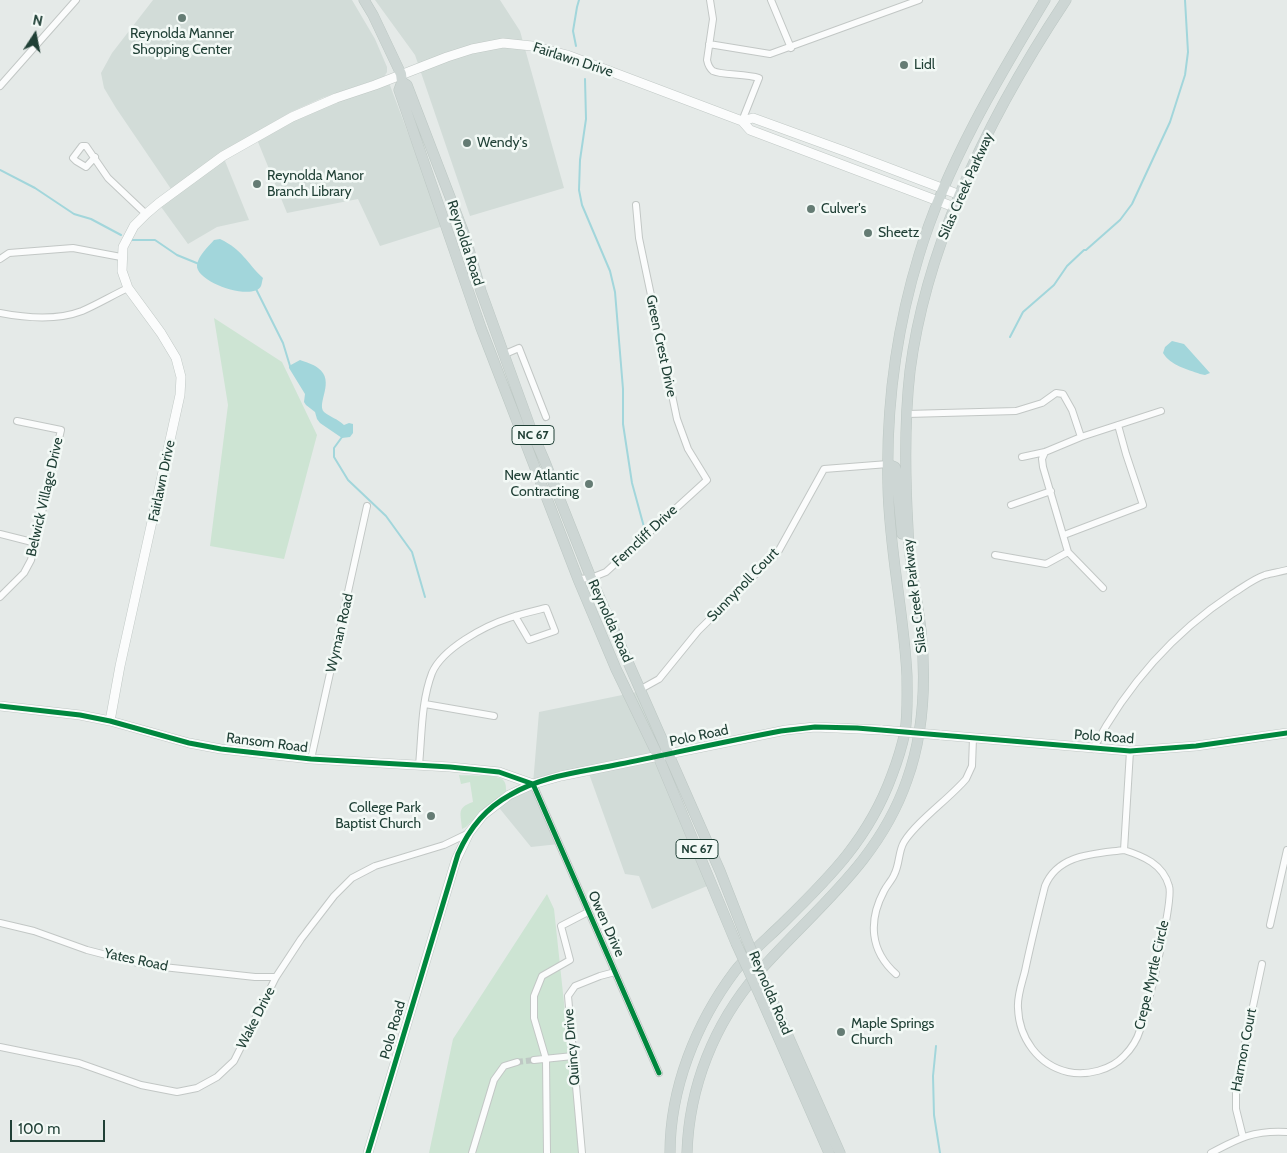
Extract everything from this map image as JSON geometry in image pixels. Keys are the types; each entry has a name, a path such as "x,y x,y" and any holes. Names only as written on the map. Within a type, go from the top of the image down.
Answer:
{"main road":[{"name":"Silas Creek Parkway","path":"670,1153 675,1102 684,1067 698,1033 715,1001 736,970 821,886 850,852 875,814 892,774 905,732 907,690 906,646 888,489 891,392 900,332 919,253 944,188 989,97 1045,0"},
{"name":"Silas Creek Parkway","path":"686,1153 689,1117 696,1086 706,1057 725,1016 756,975 827,903 860,866 887,826 908,780 918,735 924,681 921,630 908,535 906,488 907,414 910,371 919,322 931,274 954,208 1005,103 1066,0"},
{"name":"Reynolda Road","path":"366,2 401,78 407,85 439,166 465,236 481,291 532,432 546,462 591,578 641,688 663,755 736,943 765,995 840,1153"},
{"name":"Fairlawn Drive","path":"110,721 120,666 180,395 181,377 176,358 161,333 128,288 122,271 123,247 134,226 146,214 223,156 313,107 401,78 472,49 503,43 532,46 574,58 742,121 750,130 954,208"},
{"name":"Reynolda Road","path":"401,78 399,90 481,328 578,579 616,669 663,755 720,871 745,935 765,995 829,1153"},
{"name":"Fairlawn Drive","path":"742,121 753,118 960,195"},
{"path":"888,464 895,467 896,470 903,543 907,560 913,573"},
{"name":"Ransom Road","path":"0,706 80,715 214,748 311,759 499,772 533,784"},
{"name":"Polo Road","path":"368,1153 453,867 462,846 483,815 509,795 533,784 561,776 786,730 815,727 882,730 1130,751 1188,747 1287,733"}],"street":[{"path":"0,86 76,0"},
{"path":"710,0 713,19 707,60 708,66 717,72 745,74 758,78 742,121"},
{"path":"771,0 791,48"},
{"path":"709,44 764,54 778,53 919,0"},
{"path":"95,157 108,178 146,214"},
{"name":"Green Crest Drive","path":"636,205 639,238 676,420 688,450 706,480"},
{"path":"0,259 9,252 73,248 122,256"},
{"path":"0,313 32,317 58,317 81,311 128,288"},
{"path":"505,354 520,348 546,417"},
{"path":"907,414 1016,411 1042,403 1056,393 1063,394 1072,410 1081,438"},
{"path":"1022,457 1045,452 1161,411"},
{"name":"Belwick Village Drive","path":"0,598 24,573 31,560 61,430 17,421"},
{"path":"1064,535 1144,505 1118,425"},
{"path":"1045,452 1042,459 1043,467 1068,552 1102,588"},
{"name":"Sunnynoll Court","path":"641,688 659,679 698,631 778,552 824,469 888,464"},
{"name":"Ferncliff Drive","path":"578,579 591,578 606,572 706,480"},
{"path":"1011,505 1051,491"},
{"name":"Wyman Road","path":"311,759 367,506"},
{"path":"0,534 36,543"},
{"path":"995,555 1046,564 1068,552"},
{"path":"1093,749 1127,693 1151,664 1176,639 1205,613 1243,587 1263,576 1287,570"},
{"path":"419,765 428,686 433,671 442,657 478,633 515,616 546,608 555,631 529,640 515,616"},
{"path":"425,704 494,716"},
{"path":"896,974 881,959 876,945 874,927 879,902 884,890 894,876 905,841 966,779 972,766 973,738"},
{"path":"1124,850 1130,751"},
{"name":"Owen Drive","path":"533,784 659,1073"},
{"name":"Wake Drive","path":"0,1047 79,1063 141,1085 177,1092 197,1088 217,1077 234,1061 276,977 334,896 352,878 375,866 444,845 469,833"},
{"name":"Crepe Myrtle Circle","path":"1124,850 1144,858 1159,868 1167,879 1170,891 1143,1020 1136,1039 1118,1061 1092,1072 1063,1071 1045,1062 1034,1052 1023,1032 1018,1010 1022,981 1044,886 1055,869 1070,860 1092,854 1124,850"},
{"path":"1270,925 1283,886 1287,850"},
{"path":"547,1153 546,1059 534,1018 534,996 542,976 570,960 560,926 588,912"},
{"name":"Yates Road","path":"0,923 34,931 87,950 145,965 254,977 276,977"},
{"name":"Harmon Court","path":"1243,1137 1236,1109 1236,1086 1262,964"},
{"name":"Quincy Drive","path":"582,1153 568,996 575,986 615,972"},
{"path":"534,1060 573,1056"},
{"path":"472,1153 494,1080 504,1066 517,1062"},
{"path":"1211,1153 1243,1137 1272,1131 1287,1132"}],"shaded area":[{"path":"153,0 352,0 375,39 387,67 387,72 384,77 322,98 291,112 217,155 171,189 116,108 104,88 101,73 112,53"},
{"path":"375,0 500,0 520,31 564,188 470,216 415,55"},
{"path":"388,80 443,226 380,246 358,199 287,213 256,137"},
{"path":"223,156 249,220 217,227 188,244 159,204"},
{"path":"637,692 647,711 658,756 712,884 652,909 639,876 625,874 588,771 533,784 539,712"},
{"path":"533,784 559,844 531,847 496,804"}],"green space":[{"path":"214,318 282,362 317,435 284,559 210,546 228,405"},
{"path":"459,775 498,777 503,780 506,787 506,791 462,829 462,809 473,802 470,782 461,784"},
{"path":"547,894 554,909 580,1153 429,1153 453,1039"}],"water":[{"path":"220,239 234,247 263,278 261,286 256,290 247,292 225,288 205,278 199,271 197,265 201,255 214,240"},
{"path":"1172,341 1184,344 1210,373 1200,374 1170,361 1163,353 1165,347"},
{"path":"300,360 311,364 323,373 326,385 322,408 324,412 344,425 353,424 353,433 350,437 342,438 320,423 315,412 304,402 305,394 289,368 289,366"}],"waterway":[{"path":"576,46 573,31 579,0"},
{"path":"1010,337 1023,312 1054,285 1067,266 1120,220 1132,204 1170,122 1185,75 1188,52 1185,0"},
{"path":"585,79 586,119 580,160 579,190 582,205 610,271 615,292 623,389 623,424 632,483 644,527"},
{"path":"0,170 35,188 74,214 91,219 121,235"},
{"path":"131,240 155,240 177,255 199,264"},
{"path":"256,289 283,343 290,366"},
{"path":"342,437 334,448 334,457 348,480 386,516 412,552 425,597"},
{"path":"936,1046 933,1076 934,1115 940,1153"}],"tunnel":[{"path":"517,1062 534,1060"}],"cycle path":[{"path":"0,706 80,715 110,721 189,743 221,749 311,759 450,767 499,772 533,784"},
{"path":"368,1153 458,854 467,836 479,820 501,800 523,788 564,775 781,731 815,727 857,728 1130,751 1196,746 1287,733"},
{"path":"533,784 659,1073"}],"place":[{"name":"Reynolda Manner Shopping Center","path":"182,18"},
{"name":"Lidl","path":"904,65"},
{"name":"Wendy's","path":"467,143"},
{"name":"Reynolda Manor Branch Library","path":"257,184"},
{"name":"Culver's","path":"811,209"},
{"name":"Sheetz","path":"868,233"},
{"name":"New Atlantic Contracting","path":"589,484"},
{"name":"College Park Baptist Church","path":"431,816"},
{"name":"Maple Springs Church","path":"841,1032"}]}
